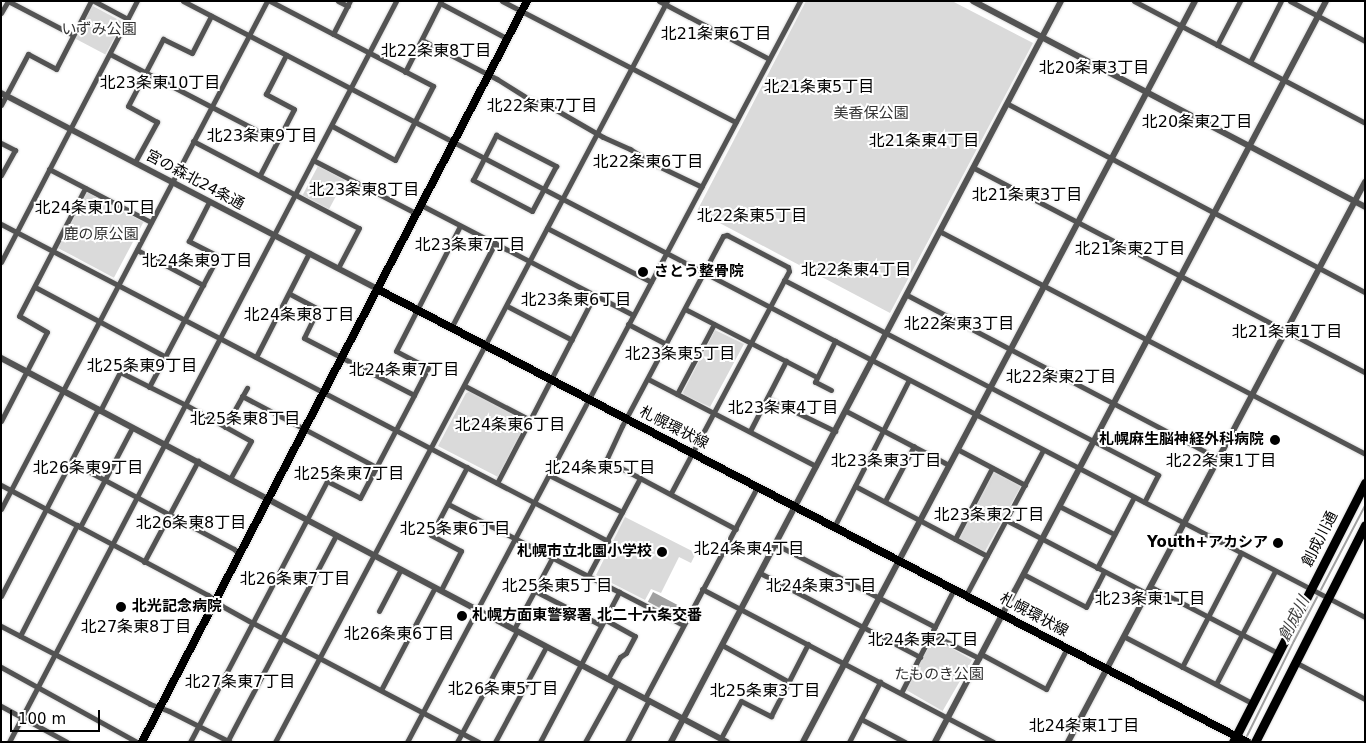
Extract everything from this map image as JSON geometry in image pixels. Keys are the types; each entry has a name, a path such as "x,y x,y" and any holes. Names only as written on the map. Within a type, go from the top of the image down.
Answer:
{"highway":[{"name":"創成川通","path":"1239,739 1252,703 1313,590 1365,482"},
{"path":"1255,742 1325,597 1363,531"}],"main road":[{"path":"142,742 214,600 324,393 527,1"},
{"name":"札幌環状線","path":"378,289 1239,739"}],"street":[{"path":"1,13 8,1 74,35"},
{"path":"1,105 4,94 28,54 56,69 92,1 128,19"},
{"path":"1,262 137,1"},
{"path":"183,1 192,3 211,16 248,36 1365,617"},
{"path":"1,509 211,106 268,1 432,86 395,160 332,126"},
{"path":"333,34 349,4 338,1"},
{"path":"9,742 396,1"},
{"path":"502,1 735,122"},
{"path":"659,1 666,3 691,20 769,60"},
{"path":"407,742 800,1"},
{"path":"973,1 1365,207"},
{"path":"671,742 1061,1"},
{"path":"1134,1 1365,123"},
{"path":"803,742 1195,1"},
{"path":"1217,45 1240,1"},
{"path":"1250,62 1281,1"},
{"path":"1290,1 1365,41"},
{"path":"935,742 1326,1"},
{"path":"405,72 441,2 508,39"},
{"path":"275,742 666,3"},
{"path":"135,162 157,122 128,106 163,39 192,54 211,16"},
{"path":"422,40 596,134 702,187"},
{"path":"110,54 277,140"},
{"path":"260,175 294,109 266,94 286,55"},
{"name":"宮の森北24条通","path":"4,94 378,289"},
{"path":"1008,104 1365,292"},
{"path":"496,135 556,166 532,211 473,180 484,159 496,135"},
{"path":"193,141 359,228 338,268"},
{"path":"1,143 15,150 1,175"},
{"path":"313,160 417,214"},
{"path":"974,168 1365,372"},
{"path":"50,169 152,222"},
{"path":"1068,742 1365,182"},
{"path":"1,421 47,332 19,316 85,188"},
{"path":"149,387 218,256 189,241 209,202"},
{"path":"421,205 633,315"},
{"path":"1,224 608,541"},
{"path":"190,742 327,481 360,498 396,430 428,368 396,351 460,226"},
{"path":"547,228 650,282"},
{"path":"941,232 1365,454"},
{"path":"671,493 789,271 788,267 727,235 723,236 606,460 736,529"},
{"path":"451,328 495,243"},
{"path":"137,250 203,285"},
{"path":"256,357 310,254"},
{"path":"784,280 991,386 1158,475 1144,502"},
{"path":"35,287 166,357"},
{"path":"290,294 318,309 304,338 414,395"},
{"path":"497,483 595,294"},
{"path":"907,295 1218,458"},
{"path":"507,306 572,340"},
{"path":"685,309 817,377"},
{"path":"628,324 666,344"},
{"path":"677,394 714,324"},
{"path":"831,390 815,382 835,341"},
{"path":"1,358 308,519 721,740 741,701 771,716 808,644"},
{"path":"750,431 786,361"},
{"path":"1,596 120,372 186,405 251,441 230,479"},
{"path":"648,379 816,466"},
{"path":"834,527 909,380"},
{"path":"464,386 530,420"},
{"path":"225,427 247,388"},
{"path":"242,396 376,467"},
{"path":"767,398 835,431"},
{"path":"846,411 949,465"},
{"path":"20,636 132,428"},
{"path":"885,502 914,446"},
{"path":"957,449 1024,485"},
{"path":"966,595 1043,450"},
{"path":"144,562 198,461"},
{"path":"71,462 234,548 239,554"},
{"path":"381,690 461,551 431,535 467,467"},
{"path":"956,539 992,468"},
{"path":"549,475 622,512"},
{"path":"588,576 640,478"},
{"path":"1,485 144,562 208,594 214,600 253,623 479,742"},
{"path":"855,486 987,556"},
{"path":"627,742 683,626 758,487"},
{"path":"1097,568 1134,497"},
{"path":"448,504 683,626"},
{"path":"1060,506 1114,534"},
{"path":"1006,520 1148,594"},
{"path":"1,626 159,708 228,741 336,535"},
{"path":"775,544 935,627"},
{"path":"1182,667 1241,553"},
{"path":"458,742 552,558"},
{"path":"379,611 401,569"},
{"path":"1216,684 1276,571"},
{"path":"1023,574 1086,607 1104,572"},
{"path":"760,573 920,657"},
{"path":"1151,587 1278,653"},
{"path":"901,693 954,589"},
{"path":"702,590 994,742"},
{"path":"535,591 601,625"},
{"path":"540,742 618,592"},
{"path":"604,619 634,636 626,653 620,657 608,679"},
{"path":"931,634 1046,688 1067,648"},
{"path":"1125,637 1252,703"},
{"path":"722,645 788,682"},
{"path":"495,742 546,647"},
{"path":"1295,662 1365,699"},
{"path":"1,667 137,742"},
{"path":"849,742 880,682"},
{"path":"585,742 617,684"},
{"path":"1,706 67,742"},
{"path":"861,720 906,742"}],"green space":[{"name":"美香保公園","path":"806,1 952,1 1033,43 890,313 697,211"},
{"name":"いずみ公園","path":"91,5 123,22 105,55 74,38"},
{"path":"318,166 344,180 329,209 303,195"},
{"name":"鹿の原公園","path":"87,192 144,222 114,278 57,248"},
{"path":"715,330 744,344 710,407 684,395 683,392"},
{"path":"471,391 527,421 498,477 438,446 466,393"},
{"path":"994,471 1021,486 984,553 957,537"},
{"path":"625,517 696,553 691,563 679,557 661,593 651,589 645,600 596,575"},
{"name":"たものき公園","path":"934,638 972,660 943,711 904,689"}],"shaded area":[{"path":"653,592 679,606 674,616 648,602"}],"waterway":[{"name":"創成川","path":"1245,740 1294,641 1365,506"}],"place":[{"name":"さとう整骨院","path":"643,272"},
{"name":"札幌麻生脳神経外科病院","path":"1275,440"},
{"name":"Youth+アカシア","path":"1278,543"},
{"name":"札幌市立北園小学校","path":"662,552"},
{"name":"北光記念病院","path":"121,607"},
{"name":"札幌方面東警察署 北二十六条交番","path":"462,616"}],"district":[{"name":"北21条東6丁目","path":"716,34"},
{"name":"北22条東8丁目","path":"436,51"},
{"name":"北20条東3丁目","path":"1094,68"},
{"name":"北23条東10丁目","path":"160,83"},
{"name":"北21条東5丁目","path":"819,87"},
{"name":"北22条東7丁目","path":"542,106"},
{"name":"北20条東2丁目","path":"1197,122"},
{"name":"北23条東9丁目","path":"262,136"},
{"name":"北21条東4丁目","path":"924,141"},
{"name":"北22条東6丁目","path":"648,162"},
{"name":"北23条東8丁目","path":"364,190"},
{"name":"北21条東3丁目","path":"1027,195"},
{"name":"北24条東10丁目","path":"95,208"},
{"name":"北22条東5丁目","path":"752,216"},
{"name":"北23条東7丁目","path":"470,245"},
{"name":"北21条東2丁目","path":"1130,249"},
{"name":"北24条東9丁目","path":"197,261"},
{"name":"北22条東4丁目","path":"856,270"},
{"name":"北23条東6丁目","path":"576,300"},
{"name":"北24条東8丁目","path":"299,315"},
{"name":"北22条東3丁目","path":"959,324"},
{"name":"北21条東1丁目","path":"1287,332"},
{"name":"北23条東5丁目","path":"680,354"},
{"name":"北25条東9丁目","path":"142,366"},
{"name":"北24条東7丁目","path":"404,370"},
{"name":"北22条東2丁目","path":"1061,377"},
{"name":"北23条東4丁目","path":"783,408"},
{"name":"北25条東8丁目","path":"245,419"},
{"name":"北24条東6丁目","path":"510,425"},
{"name":"北23条東3丁目","path":"886,461"},
{"name":"北22条東1丁目","path":"1221,461"},
{"name":"北26条東9丁目","path":"88,468"},
{"name":"北24条東5丁目","path":"600,468"},
{"name":"北25条東7丁目","path":"349,474"},
{"name":"北23条東2丁目","path":"989,515"},
{"name":"北26条東8丁目","path":"191,523"},
{"name":"北25条東6丁目","path":"455,529"},
{"name":"北24条東4丁目","path":"749,549"},
{"name":"北26条東7丁目","path":"295,579"},
{"name":"北25条東5丁目","path":"557,586"},
{"name":"北24条東3丁目","path":"821,586"},
{"name":"北23条東1丁目","path":"1150,599"},
{"name":"北27条東8丁目","path":"136,627"},
{"name":"北26条東6丁目","path":"399,634"},
{"name":"北24条東2丁目","path":"923,640"},
{"name":"北27条東7丁目","path":"240,682"},
{"name":"北26条東5丁目","path":"503,689"},
{"name":"北25条東3丁目","path":"765,691"},
{"name":"北24条東1丁目","path":"1084,726"}]}
